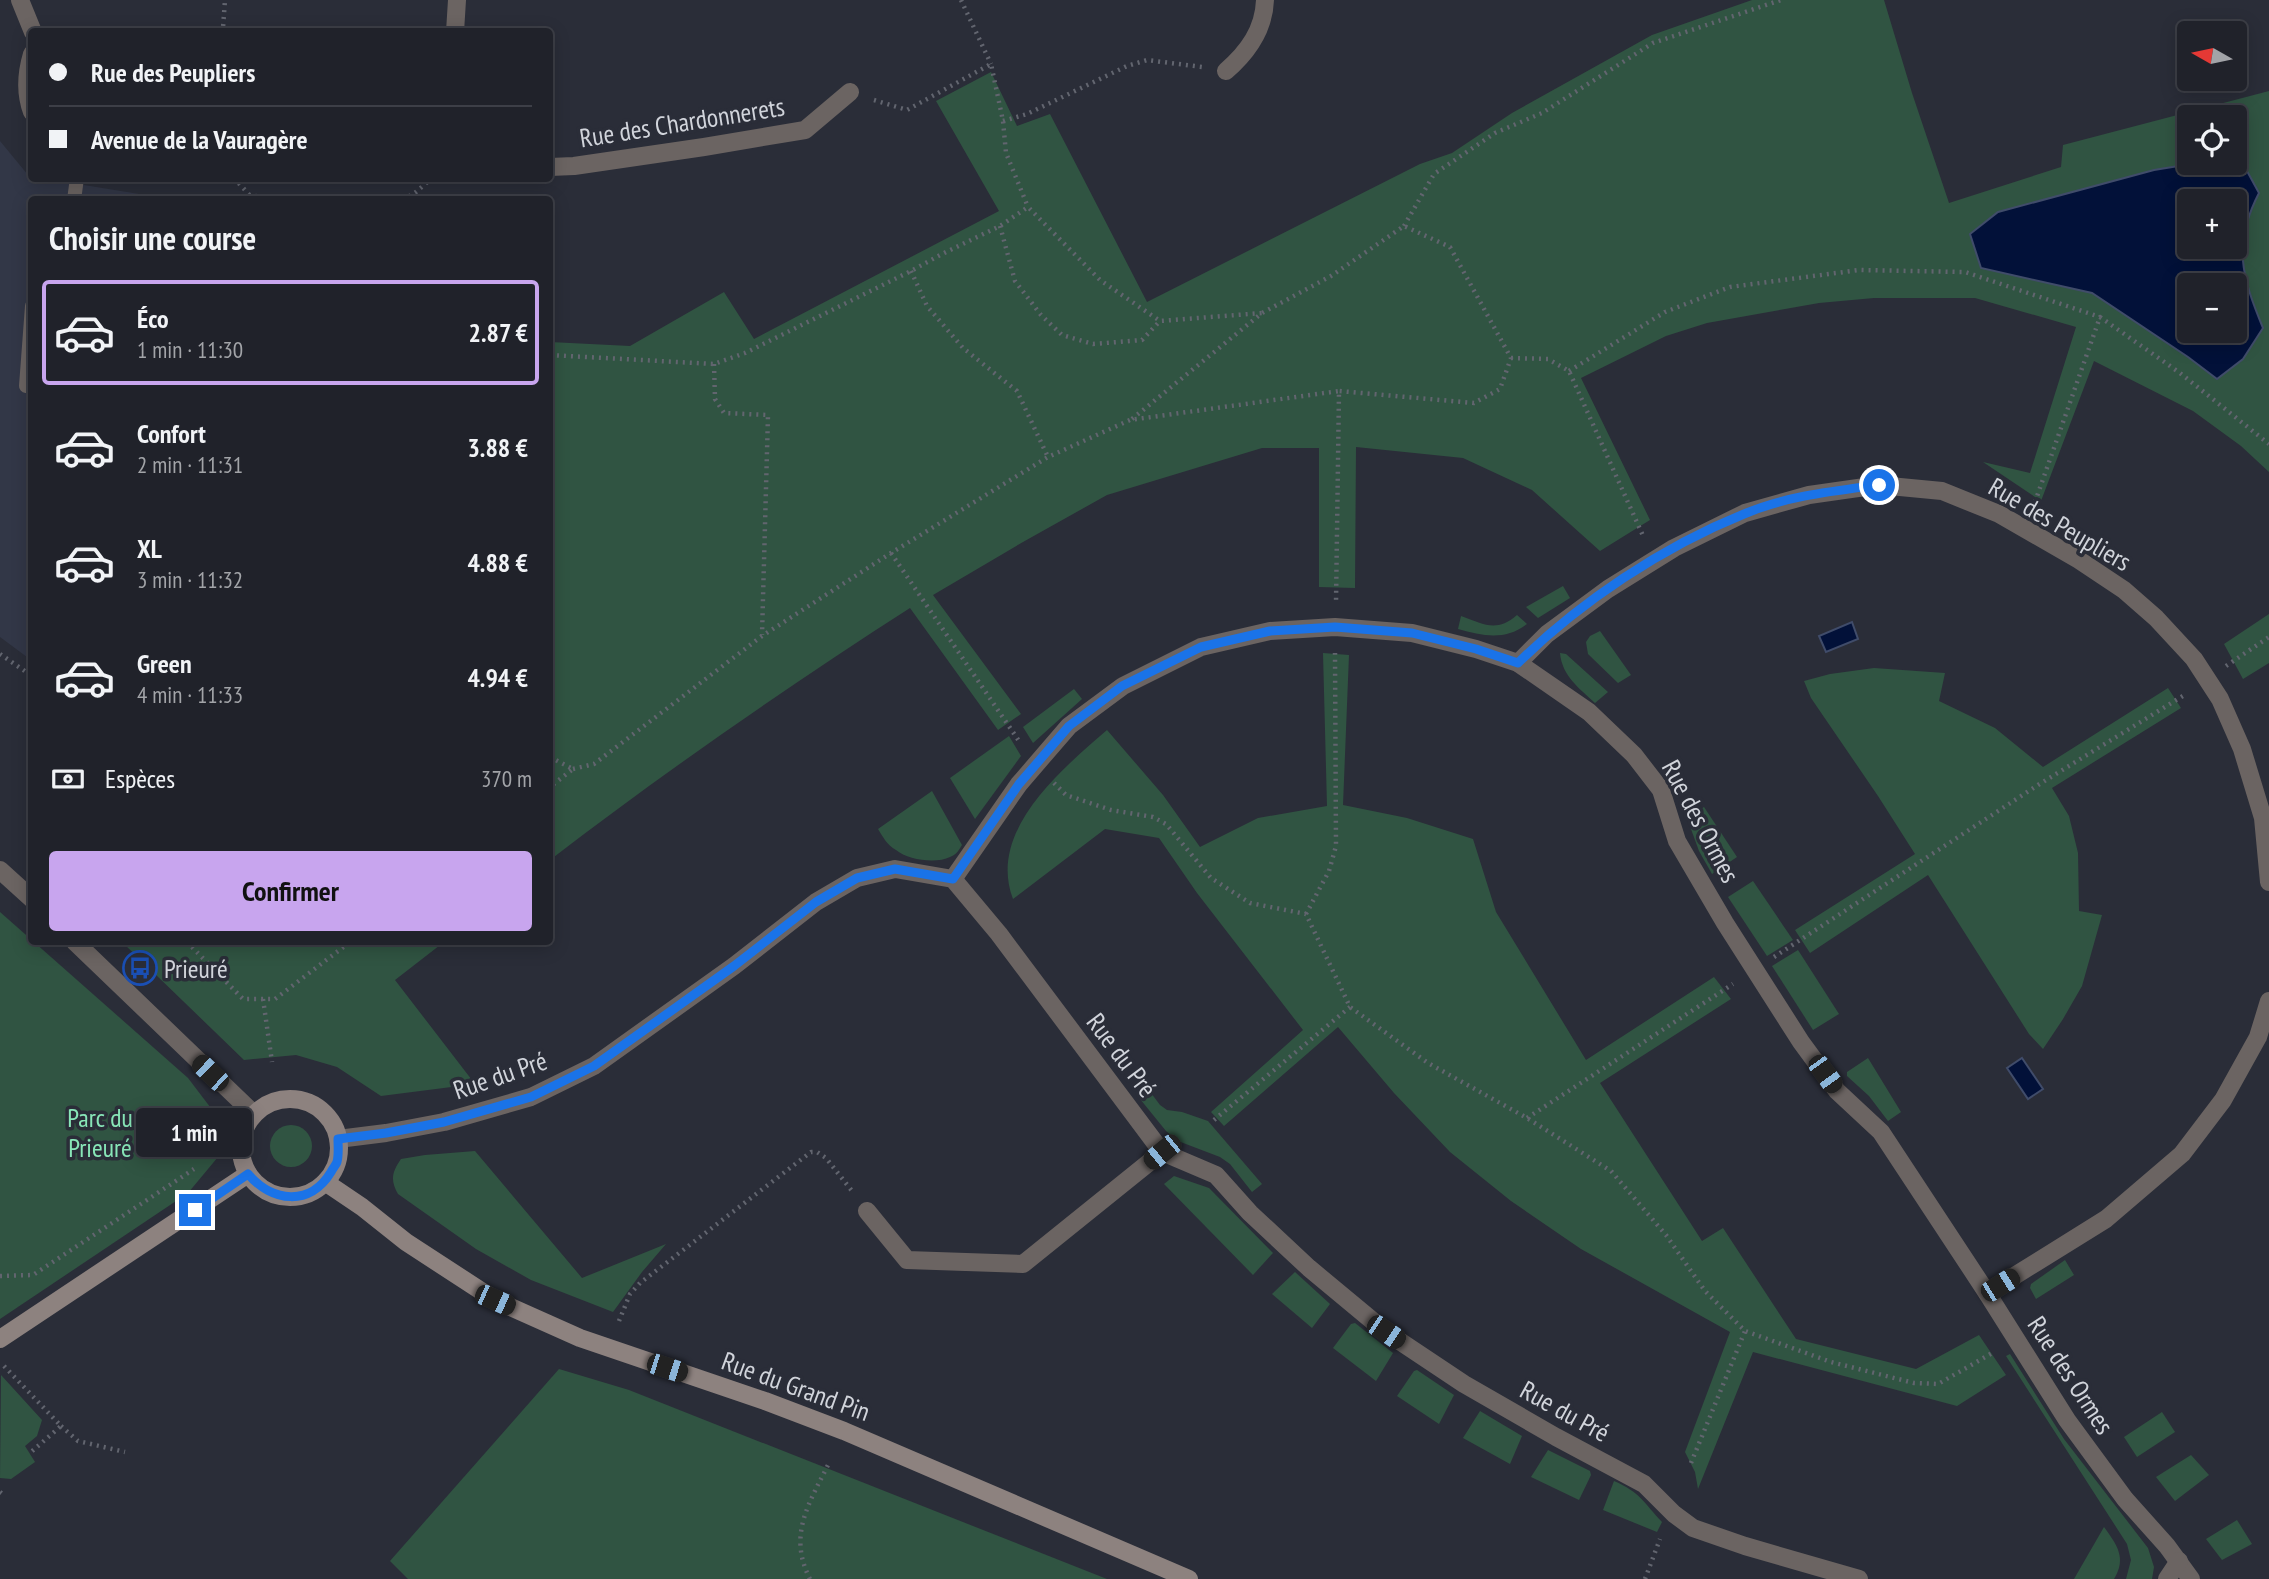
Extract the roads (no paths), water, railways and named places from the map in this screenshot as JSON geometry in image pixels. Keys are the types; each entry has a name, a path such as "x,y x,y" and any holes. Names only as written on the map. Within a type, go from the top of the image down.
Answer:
{"street":[{"path":"20,0 31,28"},
{"path":"455,28 457,0"},
{"path":"1226,71 1253,43 1260,26 1265,0"},
{"path":"28,76 28,101"},
{"name":"Rue des Chardonnerets","path":"553,167 587,164 804,130 850,92"},
{"name":"Rue des Peupliers","path":"1518,663 1547,634 1608,589 1674,548 1745,513 1809,495 1879,485 1942,491 1999,514 2079,560 2124,590 2156,618 2194,659 2220,699 2242,749 2263,818 2269,882"},
{"name":"Rue des Ormes","path":"953,879 1019,784 1069,726 1122,686 1201,647 1270,631 1335,627 1412,633 1518,663 1589,712 1634,755 1661,790 1677,841 1725,923 1801,1042 1837,1091 1881,1132 2085,1447 2191,1579"},
{"name":"Rue du Pré","path":"338,1139 444,1122 531,1097 594,1066 734,966 816,902 857,878 895,869 953,879 999,934 1162,1152 1216,1175 1250,1213 1386,1332 1464,1384 1644,1484 1674,1514 1693,1528 1859,1579"},
{"path":"0,870 28,896"},
{"path":"78,945 254,1114"},
{"path":"1987,1293 2106,1219 2182,1154 2223,1100 2258,1037 2269,1000"},
{"path":"281,1099 297,1099 324,1112 338,1139 337,1162 325,1182 307,1194 285,1197 270,1193 257,1185 243,1162 242,1136 247,1124 254,1114 267,1104 281,1099"},
{"path":"867,1211 908,1260 1023,1264 1162,1152"},
{"path":"0,1339 248,1174"},
{"name":"Rue du Grand Pin","path":"325,1182 406,1242 495,1300 592,1342 844,1431 1189,1579"},
{"path":"2167,1579 2179,1561"}],"lane":[{"path":"26,386 28,359"}],"water":[{"path":"2177,166 2177,175 2247,175 2247,171 2259,193 2247,223 2247,189 2177,189 2177,259 2243,259 2244,273 2177,273 2177,343 2247,343 2247,283 2263,328 2243,359 2217,379 2092,293 1981,268 1970,234 1998,212 2154,170"},
{"path":"1852,622 1858,639 1826,652 1819,636"},
{"path":"2022,1058 2043,1089 2028,1099 2007,1068"}],"place":[{"name":"Prieuré","path":"140,968"}],"park label":[{"name":"Parc du Prieuré","path":"100,1132"}]}
